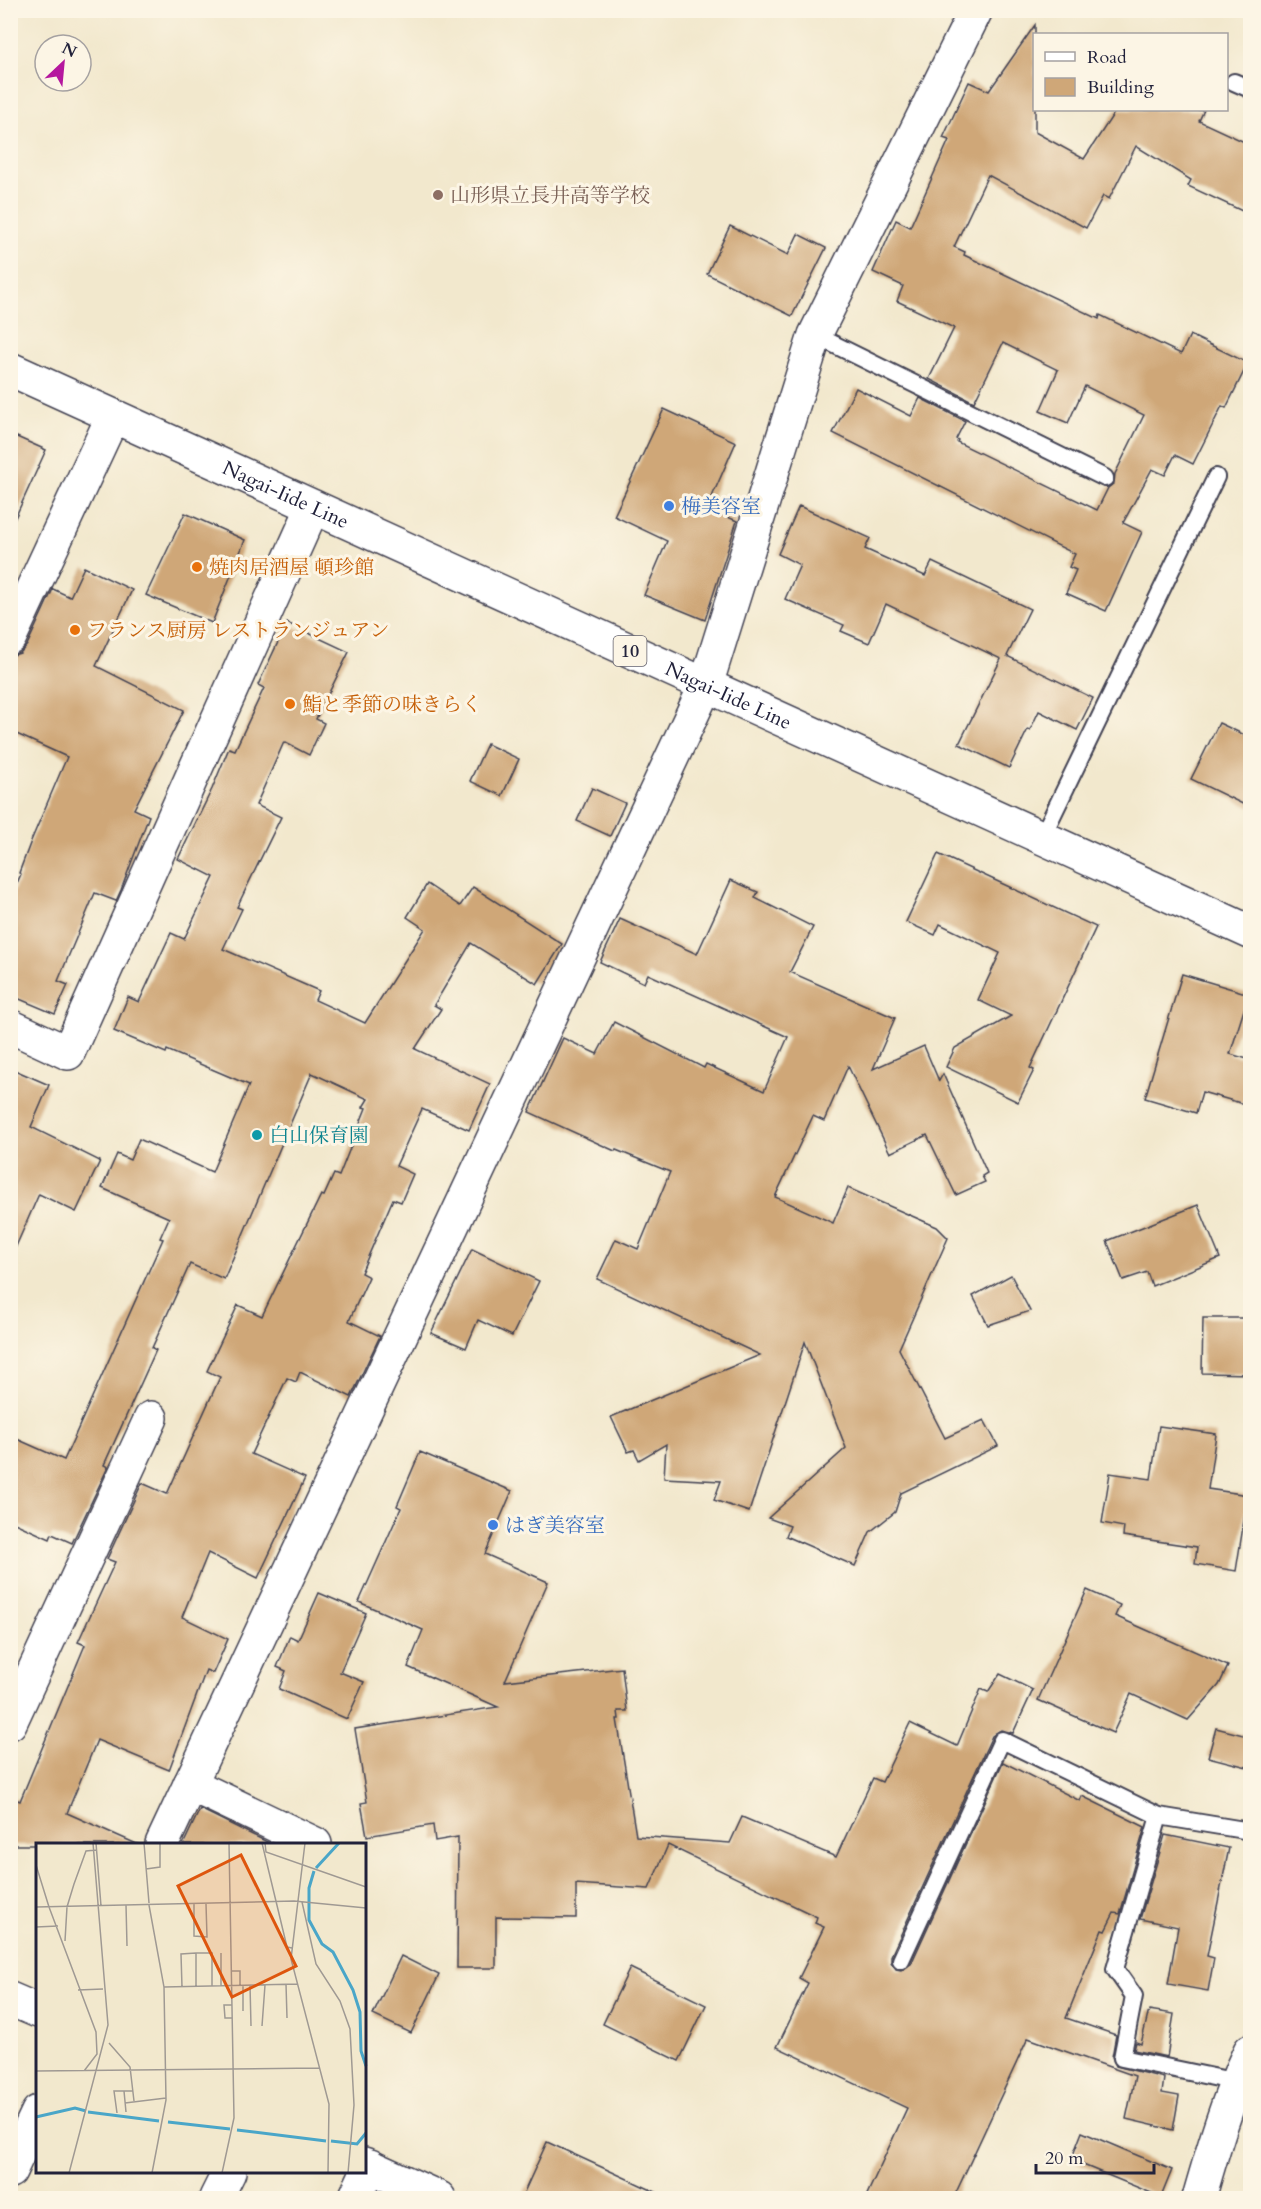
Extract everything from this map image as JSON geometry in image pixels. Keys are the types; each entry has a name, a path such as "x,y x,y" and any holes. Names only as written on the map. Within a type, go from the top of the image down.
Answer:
{"main road":[{"path":"163,1843 706,685 815,335 976,10"},
{"name":"Nagai-Iide Line","path":"10,369 1251,932"},
{"path":"10,637 113,416"},
{"path":"10,1026 68,1053 313,507"},
{"path":"10,1723 151,1418"},
{"path":"190,1784 311,1843"},
{"path":"10,1999 36,2010"},
{"path":"1199,2199 1214,2147 1237,2082 1251,2051"},
{"path":"10,2171 36,2116"},
{"path":"367,2165 439,2199"},
{"path":"216,2199 229,2173"},
{"path":"355,2199 364,2173"}],"lane":[{"path":"1234,81 1251,89"},
{"path":"815,335 1105,478"},
{"path":"1042,837 1216,477"},
{"path":"901,1960 1002,1740 1159,1816 1251,1831"},
{"path":"1159,1816 1115,1969 1134,1996 1122,2058 1237,2082"}],"building":[{"path":"1035,25 1035,33 1033,33 1033,111 1035,111 1035,132 1084,159 1115,111 1204,111 1199,121 1251,145 1251,215 1188,186 1191,180 1136,146 1109,199 1103,196 1086,228 988,175 954,247 965,252 964,255 1099,319 1100,315 1181,354 1190,335 1248,363 1226,408 1222,406 1193,464 1175,455 1165,475 1152,469 1123,523 1142,532 1106,611 1066,593 1076,570 1069,567 1075,554 833,433 856,388 911,416 920,398 965,421 956,439 957,442 1097,510 1108,488 1114,483 1115,474 1144,415 1085,386 1068,423 1040,411 1058,370 1003,343 974,402 929,379 954,328 897,301 903,286 873,272 896,220 910,227 949,140 943,138 969,82 989,91"},
{"path":"730,226 788,255 798,234 826,248 792,316 707,274"},
{"path":"664,409 736,442 711,499 720,503 716,512 737,521 705,620 644,595 667,541 614,516"},
{"path":"10,434 46,450 10,529"},
{"path":"799,506 870,538 865,549 925,576 932,562 1030,609 1007,656 1093,698 1077,730 1039,711 1009,768 959,744 1001,659 886,604 869,643 841,631 844,625 785,599 800,565 778,554"},
{"name":"焼肉居酒屋 頓珍館","path":"185,513 245,540 212,623 146,595"},
{"path":"84,567 132,590 96,666 184,710 134,809 149,816 121,890 116,901 95,893 58,981 68,985 55,1014 10,995 10,899 21,874 19,873 31,841 67,757 10,731 10,656 20,653 27,645 53,589 70,597"},
{"path":"287,623 349,652 316,719 324,723 309,755 284,742 256,805 281,817 237,907 242,909 223,949 319,991 315,1000 365,1023 425,929 407,917 427,884 460,906 473,887 562,944 537,984 471,943 434,1005 441,1009 415,1049 490,1084 469,1130 422,1109 396,1166 413,1174 401,1202 393,1199 361,1273 369,1277 349,1321 380,1336 351,1397 300,1372 296,1382 287,1378 251,1454 305,1478 258,1578 208,1553 182,1617 228,1639 213,1673 206,1670 169,1770 97,1740 67,1813 134,1843 10,1845 10,1797 20,1801 85,1645 78,1642 115,1562 107,1559 142,1483 167,1494 220,1377 207,1371 238,1305 262,1316 321,1195 324,1196 334,1174 339,1176 366,1108 363,1107 368,1099 312,1073 224,1279 190,1264 152,1348 156,1350 104,1465 108,1467 72,1543 52,1534 50,1539 10,1521 10,1436 64,1460 163,1239 160,1238 169,1218 102,1188 117,1154 130,1160 139,1139 212,1172 249,1085 167,1050 166,1053 114,1031 128,997 139,1002 171,933 184,939 214,877 178,859 229,748 235,750 264,688 258,685"},
{"path":"1219,723 1251,738 1251,808 1191,779"},
{"path":"487,744 519,759 502,796 470,781"},
{"path":"592,788 625,803 610,836 577,821"},
{"path":"938,854 1096,927 1030,1068 1034,1070 1018,1102 946,1067 955,1048 1011,1016 978,1000 1000,953 940,924 935,935 906,922"},
{"path":"731,880 758,892 755,898 813,927 790,972 895,1018 873,1069 924,1046 939,1081 943,1074 987,1173 982,1176 985,1182 956,1195 927,1135 890,1153 848,1066 824,1121 813,1116 775,1197 833,1223 848,1188 937,1227 948,1238 899,1349 945,1438 984,1420 998,1446 901,1493 895,1512 870,1532 855,1566 786,1536 790,1526 768,1518 846,1448 805,1342 749,1512 714,1500 721,1481 664,1478 666,1444 639,1460 634,1450 628,1452 611,1417 760,1355 597,1279 616,1239 638,1249 670,1172 615,1151 529,1112 563,1038 597,1054 614,1022 704,1068 706,1064 764,1091 788,1037 648,974 644,983 600,962 620,919 697,954"},
{"path":"1182,974 1249,994 1230,1054 1251,1060 1251,1106 1202,1092 1196,1113 1145,1098"},
{"path":"10,1068 49,1085 31,1127 100,1161 76,1212 39,1194 10,1260"},
{"path":"1198,1205 1220,1258 1152,1286 1147,1272 1123,1280 1107,1241"},
{"path":"472,1249 539,1281 512,1336 478,1320 466,1348 431,1333"},
{"path":"1011,1275 1030,1311 988,1325 973,1296"},
{"path":"1203,1318 1251,1318 1251,1374 1202,1373"},
{"path":"1159,1426 1216,1434 1208,1489 1248,1495 1236,1571 1195,1564 1197,1547 1123,1536 1124,1527 1102,1523 1110,1473 1151,1479"},
{"path":"420,1452 512,1491 485,1554 548,1582 505,1681 622,1668 627,1711 618,1711 619,1719 617,1719 636,1836 730,1843 742,1817 836,1857 873,1778 882,1782 910,1723 957,1746 981,1689 988,1692 1000,1674 1033,1690 1013,1733 1001,1730 992,1736 891,1956 891,1962 896,1969 901,1970 911,1964 1003,1762 1080,1801 1082,1796 1145,1827 1120,1914 1114,1913 1105,1931 1102,1930 1066,2018 1116,2035 1112,2057 1116,2066 1164,2078 1162,2093 1179,2096 1173,2130 1126,2119 1135,2076 1028,2038 953,2199 865,2199 907,2108 777,2047 808,1983 799,1978 824,1927 815,1923 817,1917 668,1845 649,1889 576,1884 576,1918 496,1917 496,1968 457,1968 458,1837 435,1841 433,1825 367,1836 361,1803 367,1802 355,1729 498,1707 408,1667 423,1630 359,1602 401,1508 397,1506"},
{"path":"1087,1590 1120,1605 1115,1616 1228,1666 1219,1685 1188,1720 1131,1694 1113,1733 1038,1700"},
{"path":"319,1593 366,1613 340,1672 364,1682 347,1719 279,1689 286,1671 277,1667 290,1636 298,1640"},
{"path":"1216,1728 1251,1737 1251,1768 1208,1757"},
{"path":"200,1809 269,1843 184,1843"},
{"path":"1165,1835 1229,1848 1207,1956 1214,1958 1208,1991 1168,1984 1178,1927 1140,1919"},
{"path":"401,1956 439,1975 411,2033 373,2015"},
{"path":"630,1968 706,2005 679,2061 603,2024"},
{"path":"1149,2010 1174,2014 1167,2057 1134,2050 1136,2042 1141,2044"},
{"path":"1082,2132 1172,2170 1161,2197 1071,2160"},
{"path":"547,2142 671,2199 521,2199"}],"place":[{"name":"山形県立長井高等学校","path":"438,195"},
{"name":"梅美容室","path":"669,506"},
{"name":"焼肉居酒屋 頓珍館","path":"197,567"},
{"name":"フランス厨房 レストランジュアン","path":"75,630"},
{"name":"鮨と季節の味きらく","path":"290,704"},
{"name":"白山保育園","path":"257,1135"},
{"name":"はぎ美容室","path":"493,1525"}]}
